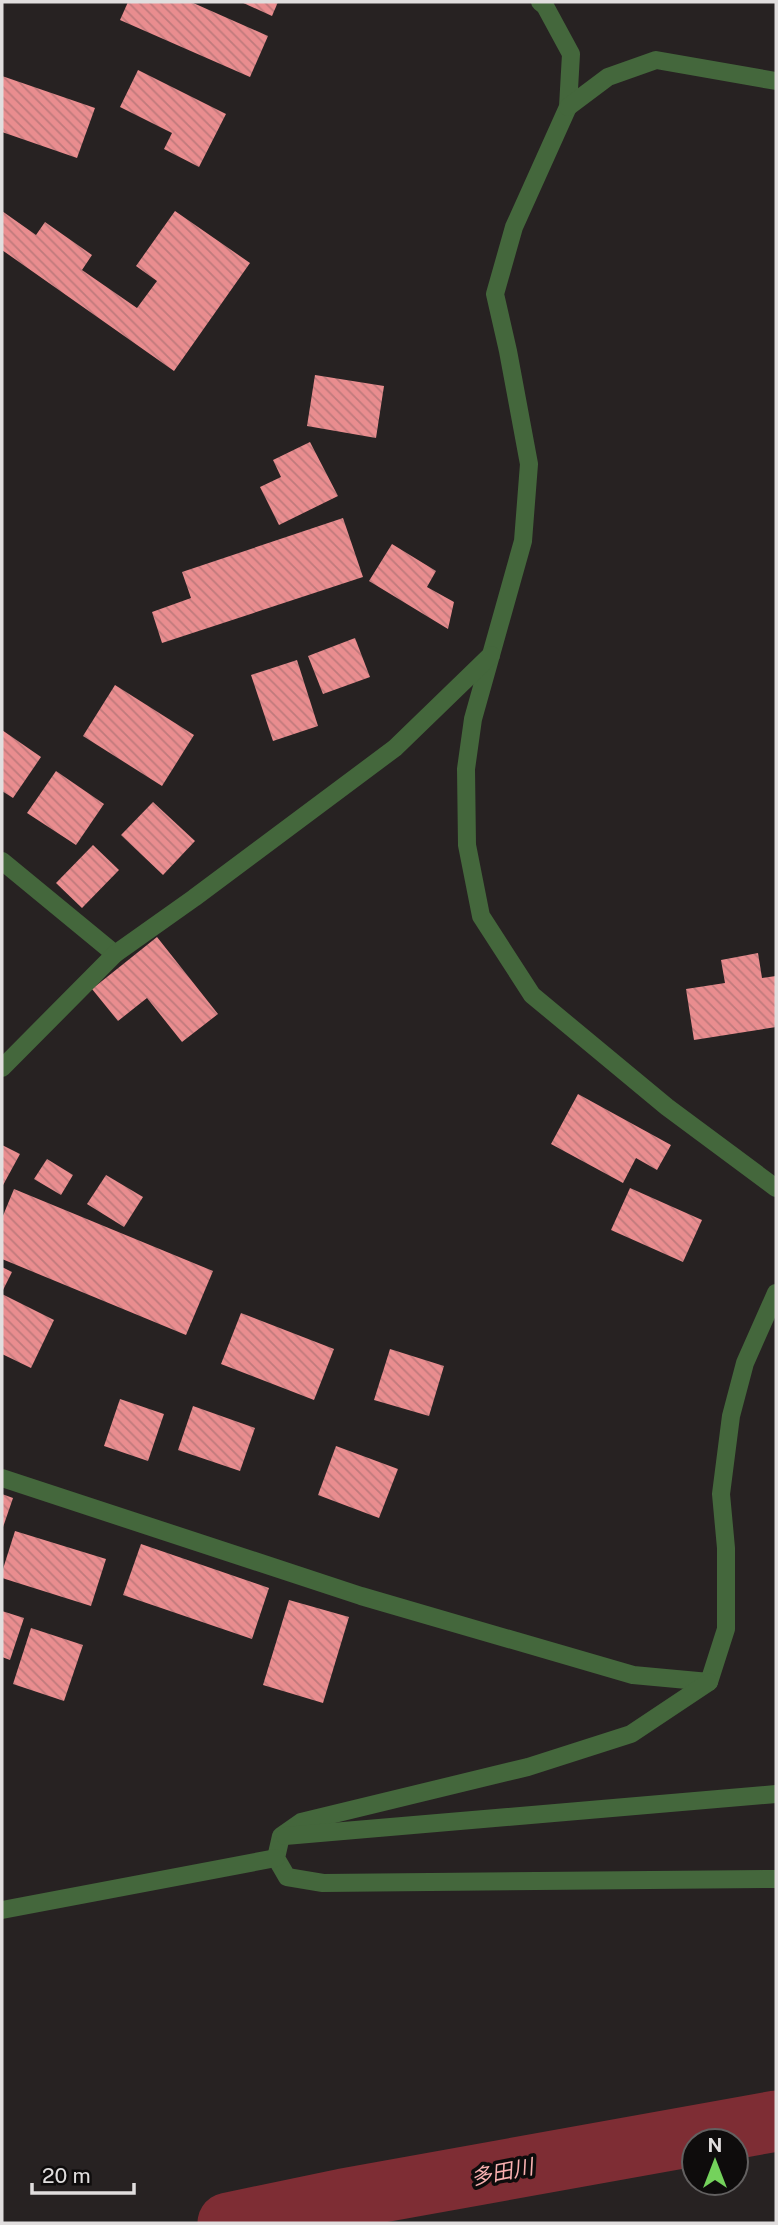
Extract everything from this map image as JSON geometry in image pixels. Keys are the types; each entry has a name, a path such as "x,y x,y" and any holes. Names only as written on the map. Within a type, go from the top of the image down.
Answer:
{"street":[{"path":"540,2 545,6 571,54 568,107 514,227 495,293 529,464 523,541 473,719 466,769 467,845 481,916 532,995 667,1107 776,1188"},
{"path":"568,107 608,77 656,60 776,81"},
{"path":"2,1068 115,954 395,748 491,655"},
{"path":"2,861 115,954"},
{"path":"776,1293 745,1363 731,1416 721,1494 726,1548 726,1629 709,1682 631,1734 528,1767 302,1822 281,1836 276,1858 287,1877 323,1883 776,1879"},
{"path":"2,1478 361,1596 633,1675 709,1682"},
{"path":"281,1836 776,1794"},
{"path":"2,1910 276,1858"}],"building":[{"path":"128,2 191,2 268,36 250,77 120,20"},
{"path":"241,2 278,2 272,16"},
{"path":"138,70 226,114 199,167 164,149 172,133 120,107"},
{"path":"2,76 95,108 77,158 2,132"},
{"path":"2,211 36,235 45,222 92,255 82,270 137,308 157,281 136,266 175,211 250,263 174,371 2,250"},
{"path":"315,375 384,386 376,438 307,426"},
{"path":"310,442 338,496 279,525 260,487 281,477 273,460"},
{"path":"343,518 363,577 162,643 152,612 191,598 182,572"},
{"path":"392,544 436,571 427,587 454,602 448,629 369,581"},
{"path":"355,638 370,677 323,694 308,656"},
{"path":"297,660 318,726 273,741 251,675"},
{"path":"115,685 194,735 162,786 83,736"},
{"path":"2,730 41,757 13,798 2,791"},
{"path":"56,771 104,804 76,845 27,813"},
{"path":"153,802 195,841 163,875 121,835"},
{"path":"93,845 119,870 82,908 56,883"},
{"path":"157,937 218,1014 182,1042 147,998 118,1021 92,989"},
{"path":"758,953 762,978 776,976 776,1027 694,1040 686,989 725,983 721,960"},
{"path":"578,1094 671,1145 657,1170 636,1158 623,1183 551,1144"},
{"path":"2,1145 20,1154 2,1187"},
{"path":"47,1159 73,1175 61,1195 34,1179"},
{"path":"106,1175 143,1197 124,1227 87,1204"},
{"path":"630,1188 702,1220 683,1262 611,1230"},
{"path":"14,1189 213,1271 186,1335 2,1259 2,1218"},
{"path":"2,1267 12,1272 2,1292"},
{"path":"2,1294 54,1320 31,1368 2,1354"},
{"path":"241,1313 334,1349 314,1400 221,1364"},
{"path":"390,1349 444,1366 429,1416 374,1400"},
{"path":"120,1399 164,1414 148,1461 104,1446"},
{"path":"193,1406 255,1428 240,1471 178,1450"},
{"path":"336,1446 398,1469 379,1518 318,1495"},
{"path":"2,1494 13,1498 2,1530"},
{"path":"15,1531 106,1559 91,1606 2,1578"},
{"path":"141,1544 269,1588 252,1639 123,1595"},
{"path":"289,1600 349,1617 323,1703 263,1685"},
{"path":"2,1611 24,1618 10,1660 2,1657"},
{"path":"31,1628 83,1645 64,1701 13,1684"}],"waterway":[{"name":"多田川","path":"228,2223 343,2199 776,2121"}]}
